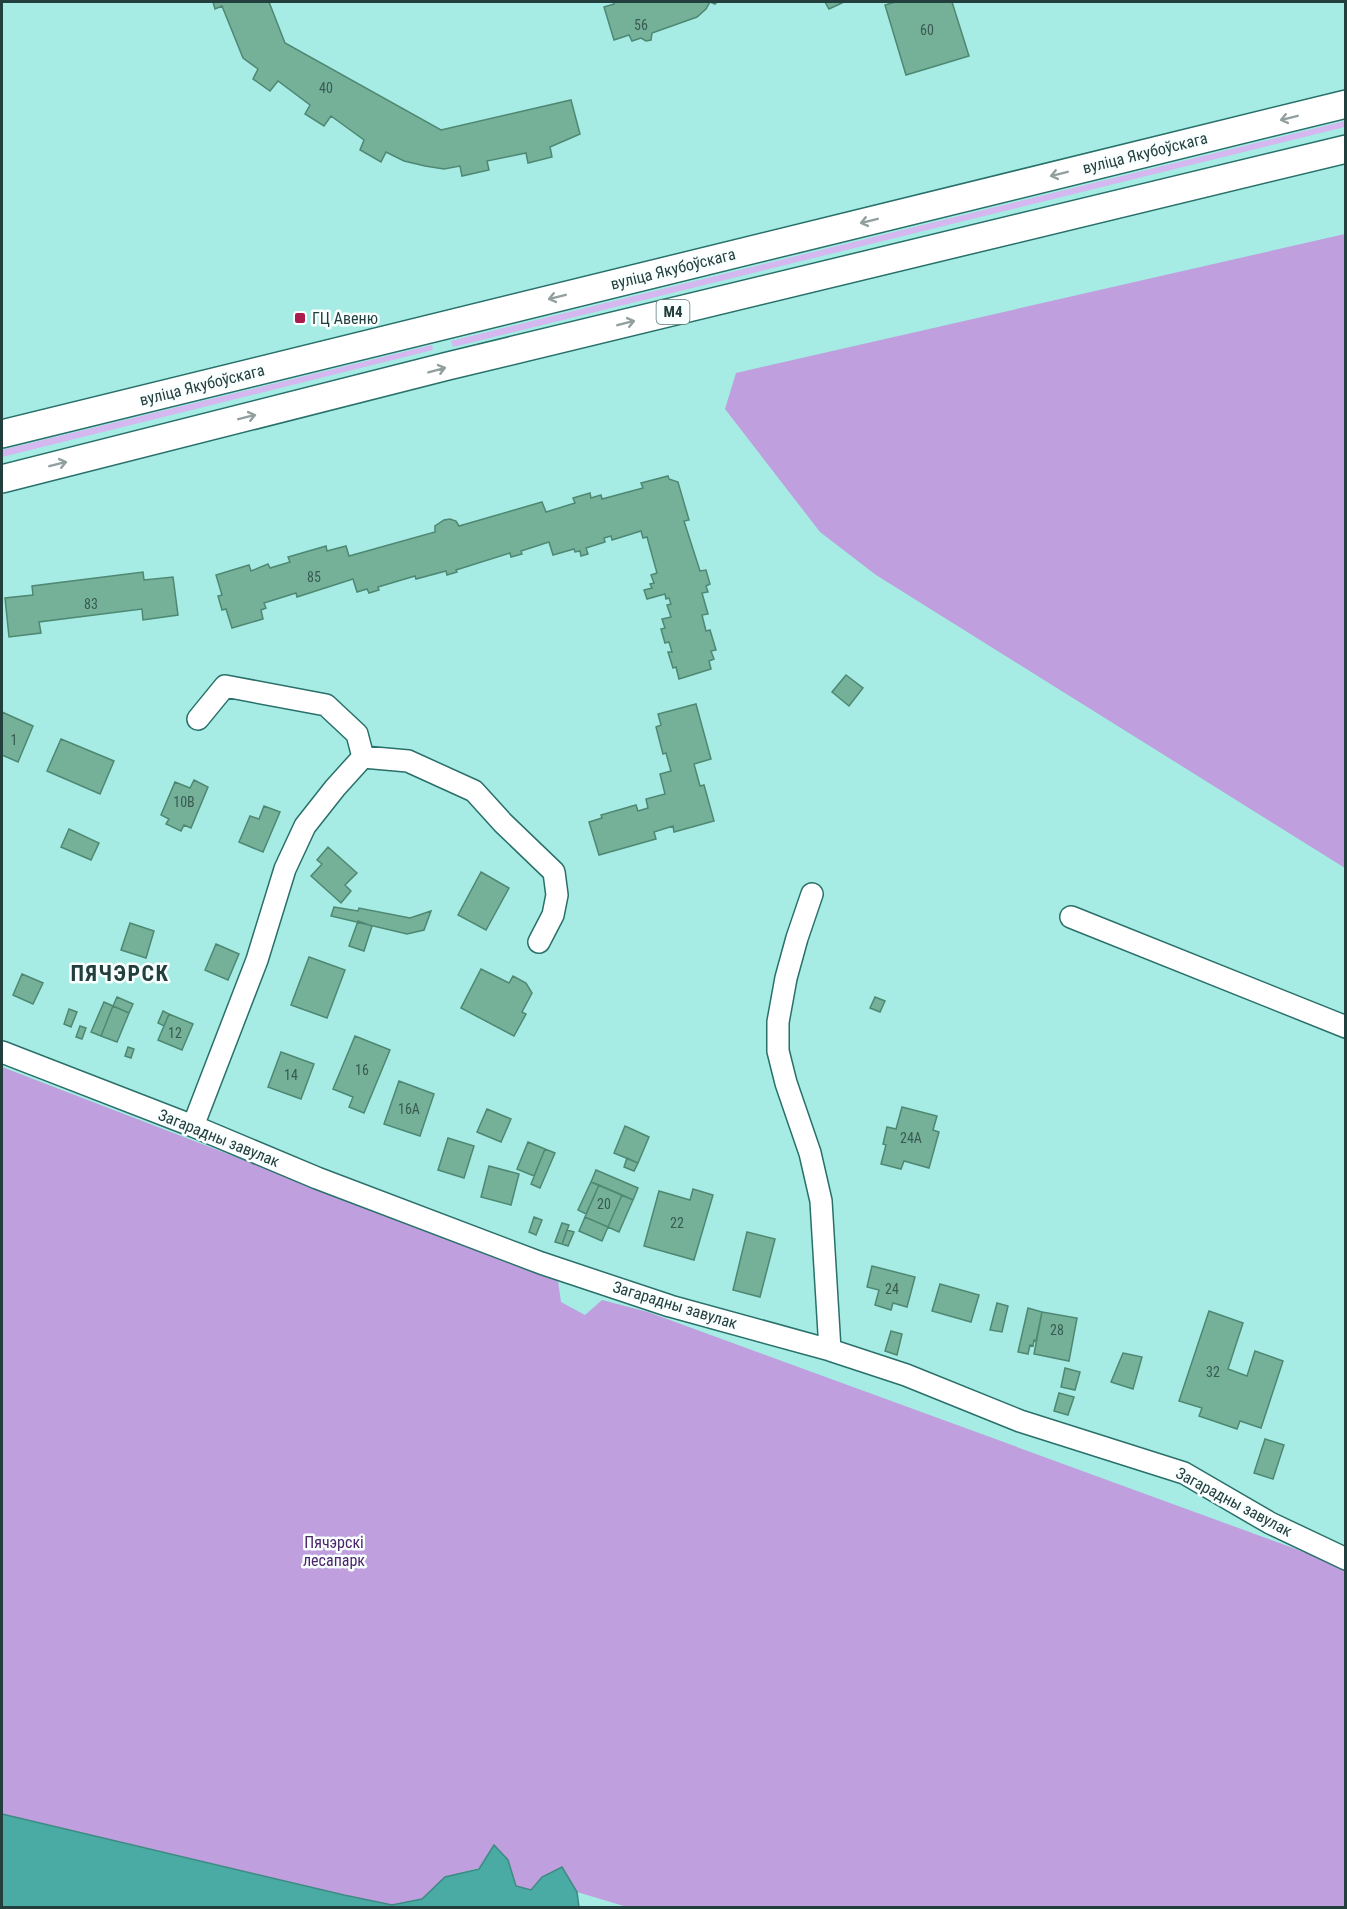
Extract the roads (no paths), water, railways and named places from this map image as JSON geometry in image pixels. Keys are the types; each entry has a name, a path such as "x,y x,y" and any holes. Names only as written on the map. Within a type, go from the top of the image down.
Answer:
{"main road":[{"name":"вуліца Якубоўскага","path":"2,434 1346,104"},
{"name":"М4","path":"2,478 448,366 1346,149"}],"street":[{"path":"198,719 225,686 326,705 357,734 363,758"},
{"path":"363,758 408,761 474,791 503,823 554,872 557,895 553,915 539,942"},
{"path":"193,1126 257,960 285,869 305,826 335,788 363,758"},
{"path":"812,894 786,978 778,1022 778,1050 786,1083 810,1153 822,1201 830,1350"},
{"path":"1071,917 1346,1027"},
{"name":"Загарадны завулак","path":"2,1052 193,1126 317,1178 541,1263 670,1306 830,1350 906,1375 1020,1421 1184,1473 1270,1523 1346,1559"}],"water":[{"path":"2,1814 392,1905 422,1899 445,1877 479,1869 494,1845 508,1860 516,1886 531,1890 542,1877 562,1867 577,1892 579,1907 2,1907"}],"place":[{"name":"ГЦ Авеню","path":"300,318"}],"district":[{"name":"ПЯЧЭРСК","path":"120,973"}],"park label":[{"name":"Пячэрскі лесапарк","path":"334,1551"}]}
